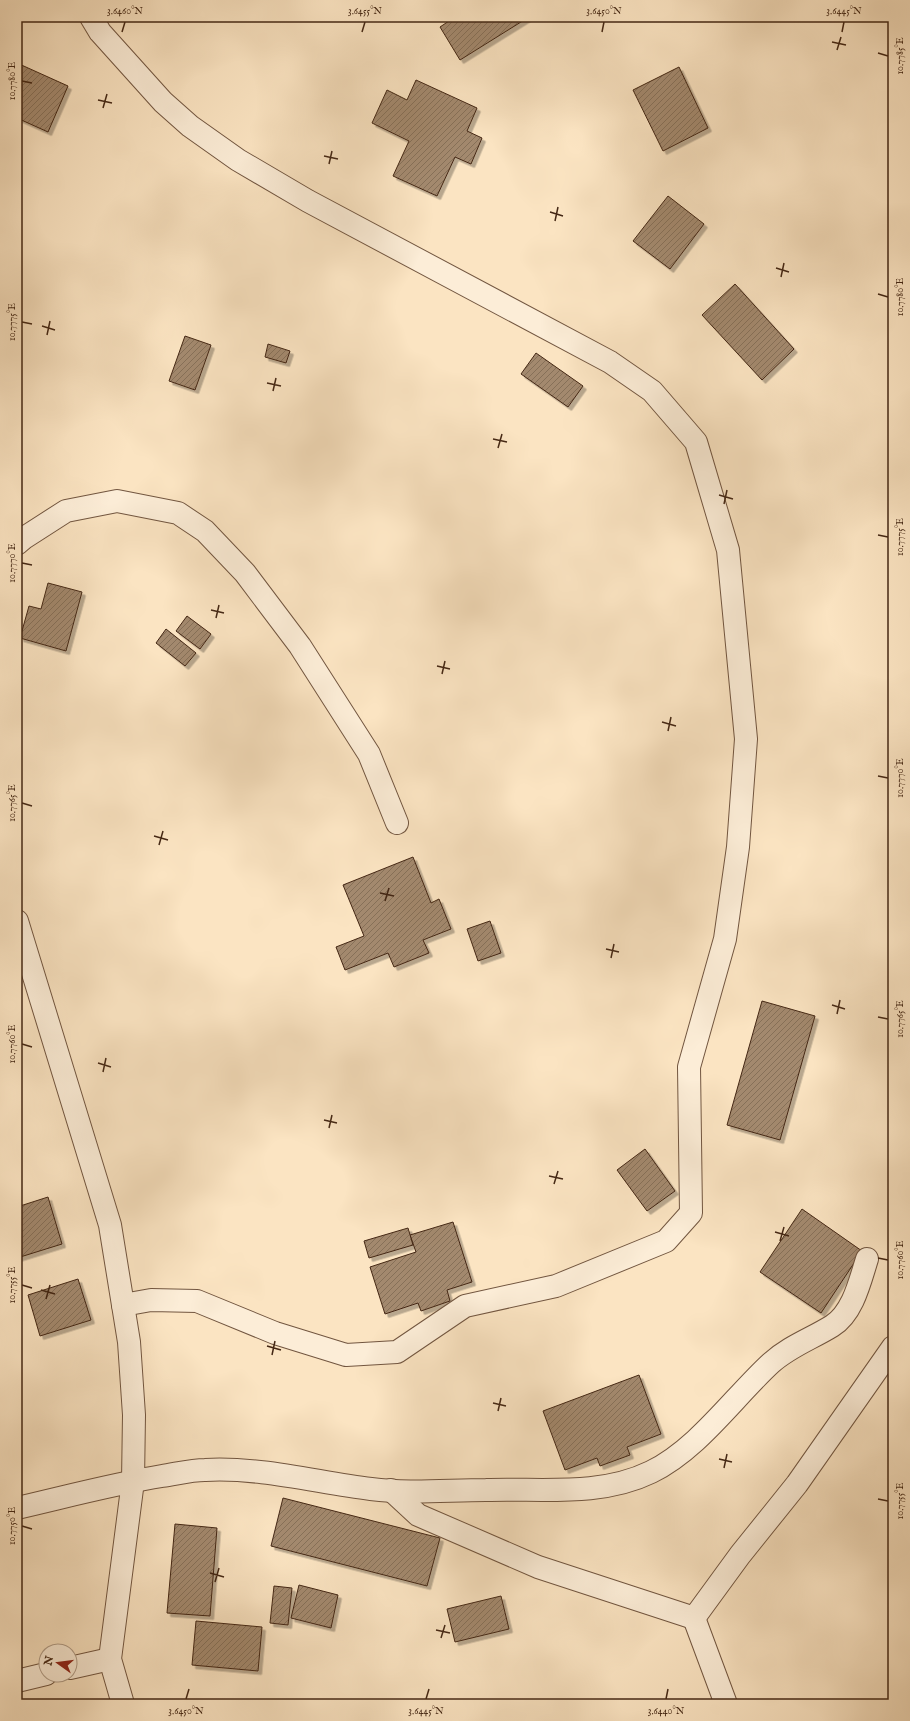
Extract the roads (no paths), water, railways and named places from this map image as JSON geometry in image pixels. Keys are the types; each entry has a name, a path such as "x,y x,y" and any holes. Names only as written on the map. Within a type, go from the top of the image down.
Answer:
{"street":[{"path":"91,17 100,32 163,102 190,126 238,160 308,201 610,362 652,391 696,442 728,550 746,739 738,847 725,939 689,1067 691,1213 666,1241 556,1286 466,1306 397,1352 346,1355 275,1333 197,1301 151,1300 123,1305"},
{"path":"17,544 66,511 116,501 178,513 205,531 245,573 300,646 369,754 397,823"},
{"path":"17,921 110,1224 129,1342 134,1415 133,1481 110,1659 123,1704"},
{"path":"17,1508 133,1481 204,1470 258,1471 372,1489 433,1492 485,1490 580,1490 620,1483 650,1472 675,1457 782,1354 804,1340 834,1325 846,1311 858,1290 867,1259"},
{"path":"694,1618 740,1555 797,1484 893,1347"},
{"path":"392,1490 418,1515 538,1567 694,1618"},
{"path":"694,1618 726,1704"},
{"path":"78,1666 110,1659"},
{"path":"17,1681 38,1676"}]}
